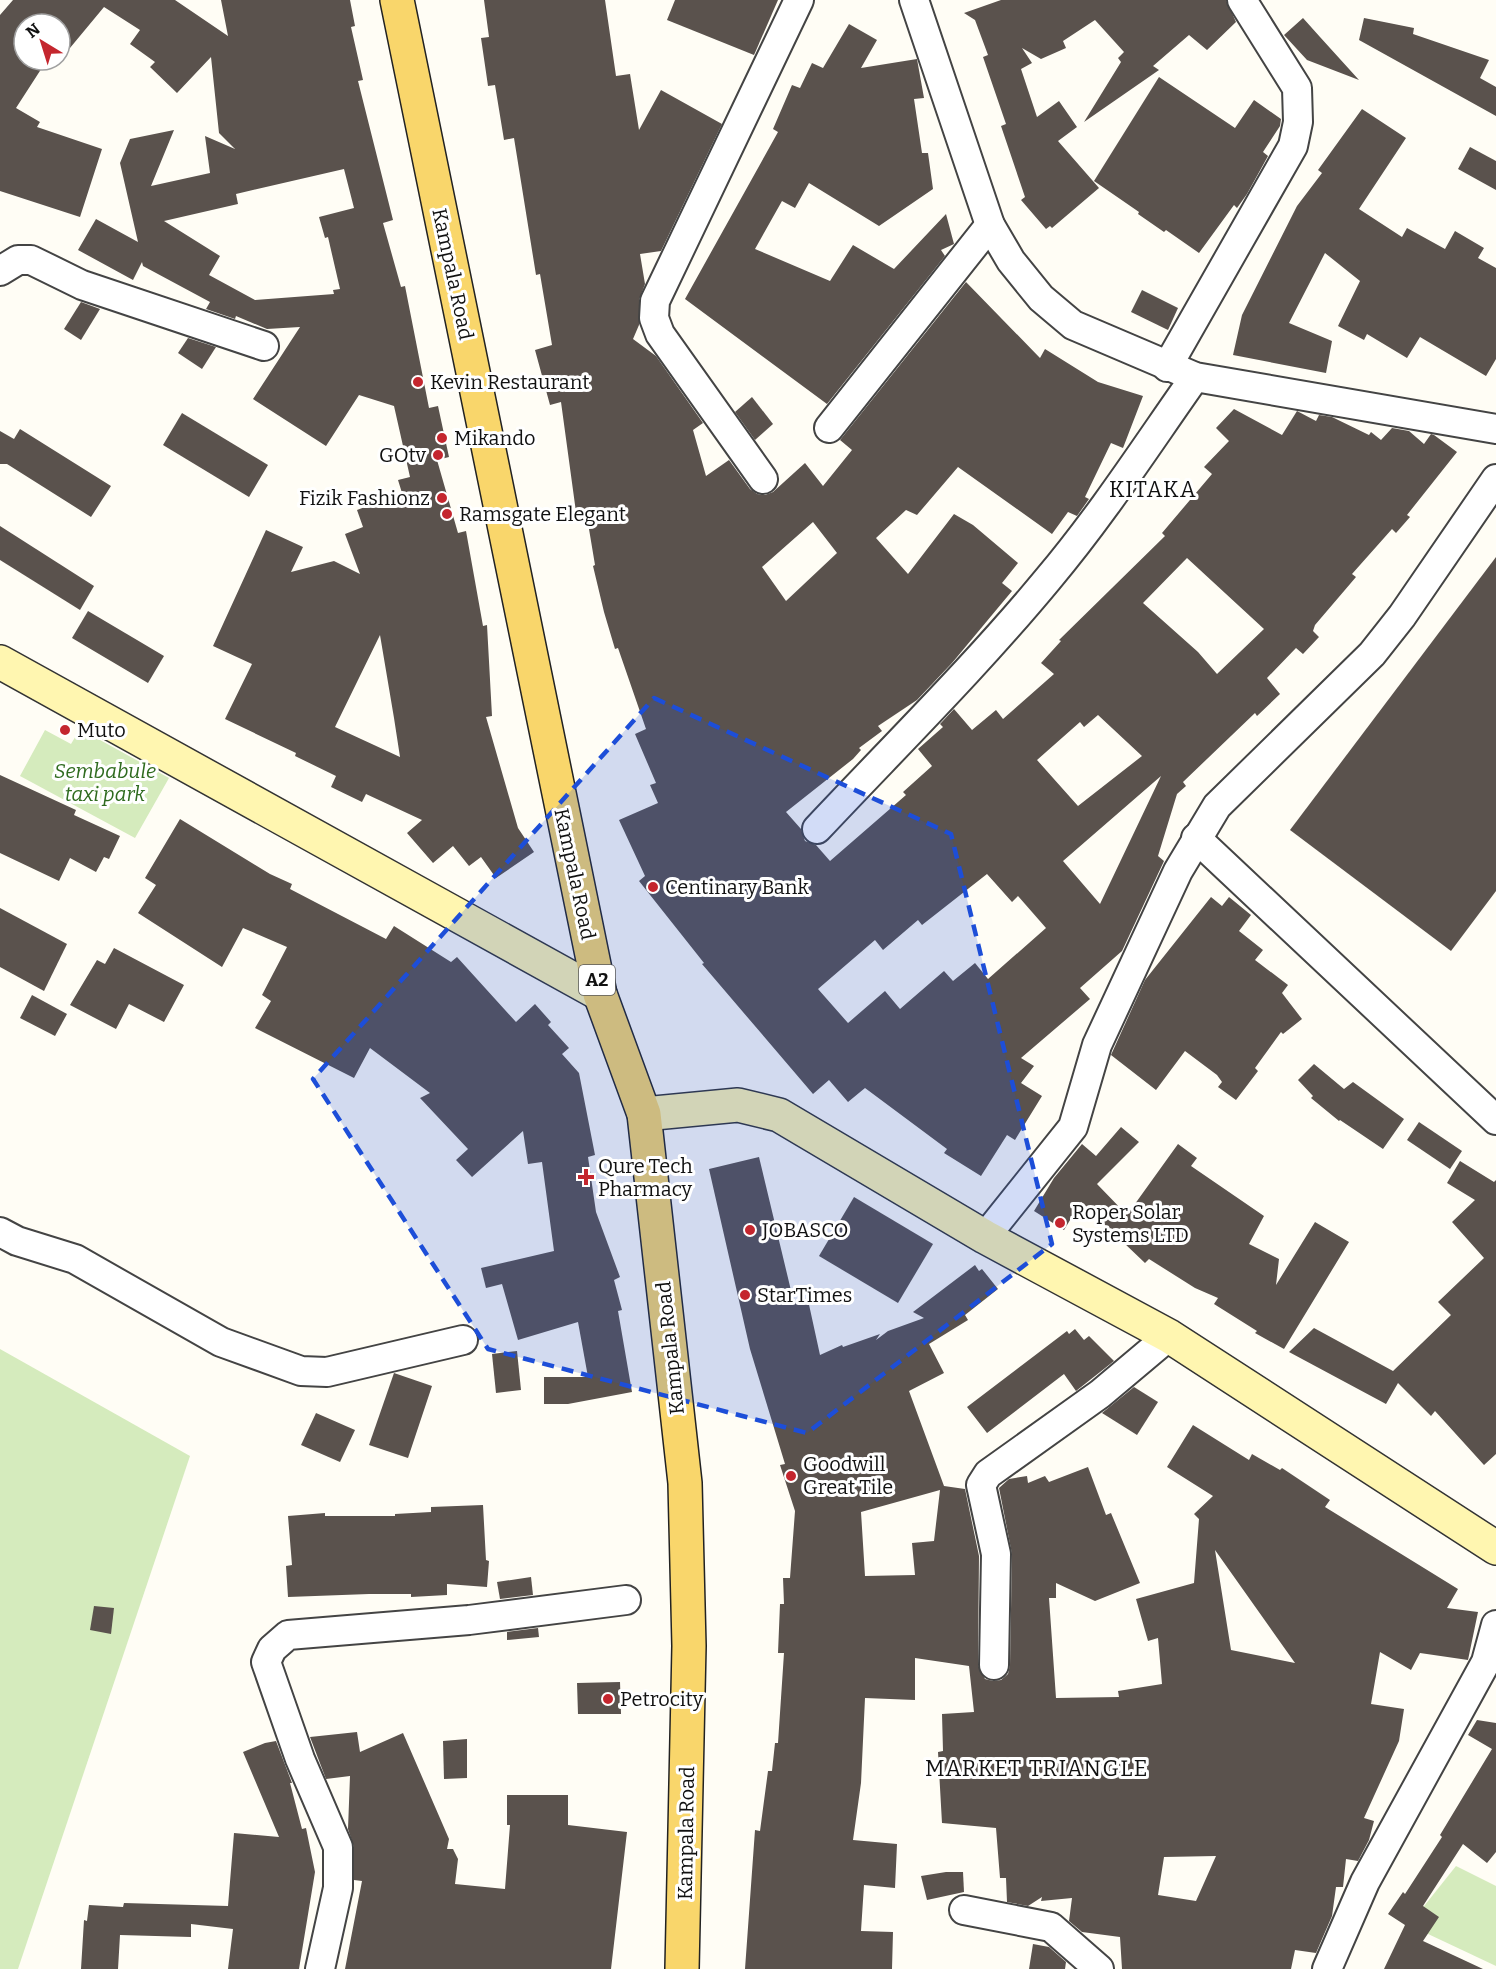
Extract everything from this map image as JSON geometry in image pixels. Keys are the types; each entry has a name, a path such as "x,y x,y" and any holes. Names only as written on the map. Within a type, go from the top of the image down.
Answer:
{"main road":[{"name":"Kampala Road","path":"397,0 600,994 644,1114 685,1483 689,1646 682,1969"}],"street":[{"path":"763,479 660,334 654,318 655,301 799,0"},
{"path":"914,0 990,225 1011,261 1041,298 1073,325 1195,377 1496,429"},
{"path":"1167,367 1293,146 1299,122 1297,88 1242,0"},
{"path":"829,428 990,225"},
{"path":"0,271 18,260 31,260 82,285 264,346"},
{"path":"817,829 1013,621 1050,578 1092,524 1195,377"},
{"path":"985,1238 1073,1127 1097,1045 1178,871 1216,806 1372,654 1402,616 1496,479"},
{"path":"0,662 600,994"},
{"path":"1196,838 1496,1120"},
{"path":"644,1114 738,1105 779,1115 985,1238 1169,1336 1496,1548"},
{"path":"0,1233 75,1259 220,1342 302,1371 327,1372 463,1340"},
{"path":"994,1665 996,1554 981,1485 988,1474 1100,1394 1169,1336"},
{"path":"320,1969 338,1888 338,1847 276,1695 266,1662 272,1648 288,1635 470,1620 626,1600"},
{"path":"1327,1969 1365,1882 1486,1662 1496,1625"},
{"path":"964,1910 1052,1928 1099,1969"}],"highlighted area":[{"path":"654,698 951,834 1052,1244 807,1433 488,1349 313,1079"}],"green space":[{"name":"Sembabule taxi park","path":"80,729 169,778 135,838 20,776 45,730 71,744"},
{"path":"0,1349 190,1456 18,1969 0,1969"},
{"path":"1456,1866 1496,1886 1496,1966 1409,1925"}],"building":[{"path":"13,0 175,0 228,36 221,0 350,0 355,26 351,27 363,80 358,81 393,220 383,223 401,287 405,286 429,408 438,406 449,457 437,460 458,533 466,531 483,626 487,625 492,716 486,717 518,828 534,852 496,878 481,857 469,866 453,846 433,863 407,833 422,820 366,794 362,802 331,787 336,776 295,756 296,753 225,719 252,664 213,646 266,530 303,547 291,572 334,561 360,574 345,534 363,527 357,510 402,493 398,480 410,477 394,406 359,395 326,446 253,399 300,327 267,329 236,316 235,319 206,309 210,302 143,266 142,262 133,280 78,250 96,219 138,242 120,163 130,139 174,130 151,186 210,173 205,136 235,149 219,133 211,57 177,93 150,67 155,62 130,44 140,30 104,7 72,46 72,12 12,12 12,72 39,72 16,108 40,122 37,127 102,149 80,217 0,191 0,15","holes":["344,169 354,208 319,217 325,238 328,237 340,289 333,290 334,294 255,300 209,275 220,256 164,221 238,204 236,194","380,635 400,757 335,727"]},
{"path":"484,0 605,0 616,76 630,74 639,130 661,90 722,124 661,251 640,254 645,284 639,300 639,325 633,339 656,356 703,423 693,430 706,476 729,460 750,489 757,494 765,495 773,492 805,463 823,486 852,450 840,440 966,282 1040,358 1045,349 1098,382 1143,396 1123,448 1111,443 1085,497 1089,499 1077,516 1068,512 1052,534 958,467 917,515 906,510 876,538 908,574 954,514 973,525 1018,563 1002,583 1012,591 952,663 917,700 878,726 882,731 859,748 861,750 853,759 786,812 801,829 805,841 816,845 830,861 906,795 903,792 932,766 918,749 943,727 940,724 954,709 972,730 996,710 1003,719 1054,674 1041,663 1061,641 1059,640 1165,536 1162,533 1212,474 1204,467 1229,441 1216,428 1234,409 1282,435 1297,411 1316,421 1319,415 1332,417 1369,435 1371,432 1381,440 1392,428 1409,431 1424,444 1431,434 1457,452 1407,515 1410,517 1396,533 1392,529 1352,574 1356,577 1315,625 1313,631 1319,637 1303,654 1296,648 1267,678 1280,694 1257,716 1255,713 1183,782 1186,786 1177,794 1158,856 1164,861 1122,951 1080,988 1090,999 1021,1058 1034,1066 1021,1083 1042,1096 1015,1140 1007,1135 981,1176 944,1153 947,1149 865,1088 848,1102 829,1080 813,1094 702,964 704,963 639,881 645,876 619,820 658,803 650,785 656,783 635,734 646,729 618,648 615,649 604,612 593,566 595,565 586,511 576,512 561,402 550,405 535,350 552,345 540,274 536,275 514,138 504,140 495,85 488,86 481,38 489,37","holes":["813,522 837,553 786,601 762,567","1187,558 1264,629 1217,674 1198,652 1143,603","1098,715 1142,756 1078,806 1037,760 1080,722 1084,727","1161,776 1100,904 1063,861","987,874 1012,902 1018,896 1046,928 988,979 975,963 953,981 944,971 900,1009 885,991 848,1023 818,989 875,940 883,950 918,920 922,925"]},
{"path":"675,0 778,0 754,55 667,20"},
{"path":"1001,0 1226,0 1236,22 1207,50 1189,35 1153,66 1159,70 1084,122 1121,62 1118,58 1124,52 1095,20 1063,41 1066,48 1041,59 1022,48 1032,63 1021,69 1037,117 1059,101 1077,127 1058,141 1099,188 1052,228 1050,226 1046,229 1021,200 1025,197 1001,126 1006,124 983,57 988,55 975,20 964,13"},
{"path":"1303,18 1359,80 1307,60 1284,35"},
{"path":"1364,18 1414,28 1413,34 1489,60 1480,78 1496,87 1496,116 1359,40"},
{"path":"849,24 877,40 861,68 917,59 924,98 914,99 922,153 928,153 933,189 879,226 809,183 795,208 782,201 755,249 830,281 853,245 894,269 946,214 954,244 941,250 945,256 827,404 685,299 778,132 773,129 792,85 800,88 812,63 823,68"},
{"path":"1159,77 1235,128 1254,100 1281,119 1280,126 1263,152 1268,156 1247,194 1237,208 1234,205 1199,253 1166,230 1164,232 1094,181"},
{"path":"1362,109 1406,138 1359,209 1402,237 1407,228 1445,249 1455,231 1484,248 1478,258 1496,268 1496,359 1486,376 1420,337 1407,358 1367,334 1364,340 1338,326 1360,281 1325,253 1289,323 1332,341 1326,373 1233,355 1242,315 1297,206 1322,173 1318,170"},
{"path":"1470,147 1496,161 1496,190 1458,169"},
{"path":"1142,290 1178,308 1168,330 1131,312"},
{"path":"81,302 100,309 81,340 64,329"},
{"path":"188,338 216,347 202,369 178,353"},
{"path":"752,397 773,424 755,440 735,412"},
{"path":"182,413 268,465 249,497 163,445"},
{"path":"20,429 111,486 91,517 7,464 0,464 0,431 14,439"},
{"path":"0,526 94,586 80,610 0,560"},
{"path":"1496,557 1496,891 1451,951 1290,830"},
{"path":"88,611 164,656 148,683 72,638"},
{"path":"0,775 76,810 74,815 120,836 109,859 104,857 96,872 70,858 59,881 0,853"},
{"path":"180,819 270,874 292,884 290,889 386,939 394,926 451,962 457,957 516,1022 535,1004 551,1022 548,1025 569,1048 562,1054 579,1073 595,1155 588,1157 596,1212 620,1277 614,1280 622,1310 618,1311 632,1392 568,1404 544,1404 544,1377 588,1377 578,1322 518,1340 502,1284 486,1288 481,1268 554,1251 542,1162 528,1164 523,1131 472,1177 456,1160 468,1149 420,1098 430,1093 370,1048 354,1078 255,1028 271,1001 262,995 287,947 243,928 222,967 138,913 156,885 145,878"},
{"path":"1211,897 1222,906 1229,897 1251,915 1239,931 1263,950 1255,960 1288,985 1282,993 1302,1019 1283,1034 1281,1032 1255,1068 1258,1071 1236,1100 1218,1087 1222,1082 1217,1075 1185,1051 1156,1090 1111,1055 1145,980"},
{"path":"0,908 67,944 44,991 0,967"},
{"path":"114,948 184,985 164,1022 129,1004 116,1029 70,1005 97,960 105,964"},
{"path":"32,995 67,1014 55,1036 20,1018"},
{"path":"1314,1064 1344,1089 1353,1082 1404,1119 1383,1149 1339,1121 1311,1098 1313,1096 1298,1080"},
{"path":"1419,1122 1462,1151 1450,1169 1407,1140"},
{"path":"1121,1127 1139,1142 1097,1184 1127,1215 1178,1144 1197,1158 1191,1166 1264,1216 1249,1244 1279,1259 1276,1285 1315,1222 1349,1242 1284,1349 1255,1333 1257,1331 1214,1304 1218,1298 1195,1288 1149,1259 1145,1263 1081,1202 1064,1230 1034,1211 1054,1178 1082,1144 1096,1156"},
{"path":"759,1157 794,1303 808,1300 820,1355 842,1345 843,1347 880,1334 876,1340 888,1331 924,1318 913,1312 975,1265 979,1271 982,1269 998,1289 965,1315 968,1320 929,1344 944,1373 909,1391 944,1486 965,1489 979,1556 978,1665 985,1679 1001,1680 1008,1674 1010,1665 1012,1554 999,1488 1009,1479 1027,1476 1028,1483 1045,1476 1049,1482 1088,1467 1106,1515 1111,1513 1140,1583 1095,1601 1056,1583 1056,1598 1049,1598 1056,1698 1119,1697 1118,1691 1162,1684 1158,1638 1148,1641 1136,1599 1194,1583 1199,1519 1194,1514 1213,1496 1167,1467 1193,1425 1249,1460 1252,1454 1280,1470 1282,1468 1330,1500 1325,1507 1458,1589 1447,1608 1478,1612 1468,1660 1420,1653 1411,1670 1380,1652 1371,1704 1404,1709 1399,1741 1364,1818 1374,1821 1369,1840 1358,1861 1346,1859 1343,1887 1336,1887 1332,1916 1316,1953 1295,1950 1291,1969 1122,1969 1120,1937 1082,1932 1069,1921 1072,1898 1041,1901 1042,1897 1028,1906 1007,1902 1006,1878 1000,1878 996,1828 942,1823 938,1752 943,1751 942,1714 974,1712 969,1666 915,1658 915,1700 865,1698 861,1783 853,1840 897,1844 895,1888 864,1885 861,1931 893,1932 892,1969 745,1969 755,1830 760,1831 768,1771 772,1771 775,1743 778,1743 784,1653 778,1653 780,1604 784,1604 783,1578 790,1578 795,1511 780,1465 785,1464 750,1349 709,1169","holes":["940,1490 934,1541 912,1543 915,1575 865,1576 861,1512","1215,1550 1295,1663 1231,1650","1216,1856 1196,1901 1158,1895 1164,1857"]},
{"path":"1460,1161 1494,1182 1496,1180 1496,1454 1484,1465 1435,1411 1431,1416 1398,1383 1386,1404 1289,1352 1314,1328 1393,1371 1451,1315 1438,1302 1484,1258 1452,1222 1475,1200 1447,1183"},
{"path":"854,1197 933,1244 898,1303 819,1256"},
{"path":"1075,1329 1084,1340 1089,1336 1114,1361 1076,1391 1064,1374 987,1433 967,1407 1067,1331 1069,1334"},
{"path":"517,1351 521,1390 496,1393 492,1354"},
{"path":"394,1373 432,1386 408,1458 369,1445"},
{"path":"1134,1387 1158,1402 1137,1435 1102,1413"},
{"path":"316,1413 355,1430 340,1462 301,1445"},
{"path":"483,1505 486,1560 489,1561 487,1587 447,1584 447,1595 411,1597 411,1594 369,1594 288,1597 286,1566 292,1565 288,1516 325,1513 325,1516 395,1516 395,1514 431,1512 431,1507"},
{"path":"531,1577 533,1595 500,1599 497,1582"},
{"path":"94,1606 114,1608 111,1634 90,1630"},
{"path":"538,1628 539,1637 507,1640 507,1632"},
{"path":"620,1682 621,1714 578,1714 577,1683"},
{"path":"1477,1720 1496,1723 1496,1852 1487,1863 1463,1844 1423,1906 1439,1917 1423,1941 1483,1969 1384,1969 1405,1925 1388,1914 1403,1892 1405,1894 1442,1837 1440,1835 1492,1749 1468,1735"},
{"path":"357,1732 360,1752 403,1733 449,1839 447,1849 453,1849 458,1859 455,1884 505,1889 510,1825 507,1825 507,1795 568,1795 568,1825 627,1832 611,1969 345,1969 362,1881 354,1880 354,1847 348,1829 350,1776 326,1779 310,1737"},
{"path":"467,1739 467,1778 444,1779 443,1741"},
{"path":"276,1741 292,1783 290,1783 302,1829 306,1828 315,1872 299,1969 228,1969 233,1929 191,1924 191,1937 120,1935 118,1969 81,1969 84,1920 87,1921 89,1905 123,1907 124,1903 228,1906 234,1833 279,1837 243,1752"},
{"path":"963,1872 964,1892 927,1900 921,1876"},
{"path":"1033,1944 1049,1947 1066,1962 1065,1969 1029,1969"}],"place":[{"name":"Kevin Restaurant","path":"418,382"},
{"name":"Mikando","path":"442,438"},
{"name":"GOtv","path":"438,455"},
{"name":"Fizik Fashionz","path":"442,498"},
{"name":"Ramsgate Elegant","path":"447,514"},
{"name":"Muto","path":"65,730"},
{"name":"Centinary Bank","path":"653,887"},
{"name":"Qure Tech Pharmacy","path":"586,1177"},
{"name":"Roper Solar Systems LTD","path":"1060,1223"},
{"name":"JOBASCO","path":"750,1230"},
{"name":"StarTimes","path":"745,1295"},
{"name":"Goodwill Great Tile","path":"791,1476"},
{"name":"Petrocity","path":"608,1699"}],"district":[{"name":"KITAKA","path":"1153,489"},
{"name":"MARKET TRIANGLE","path":"1037,1768"}]}
